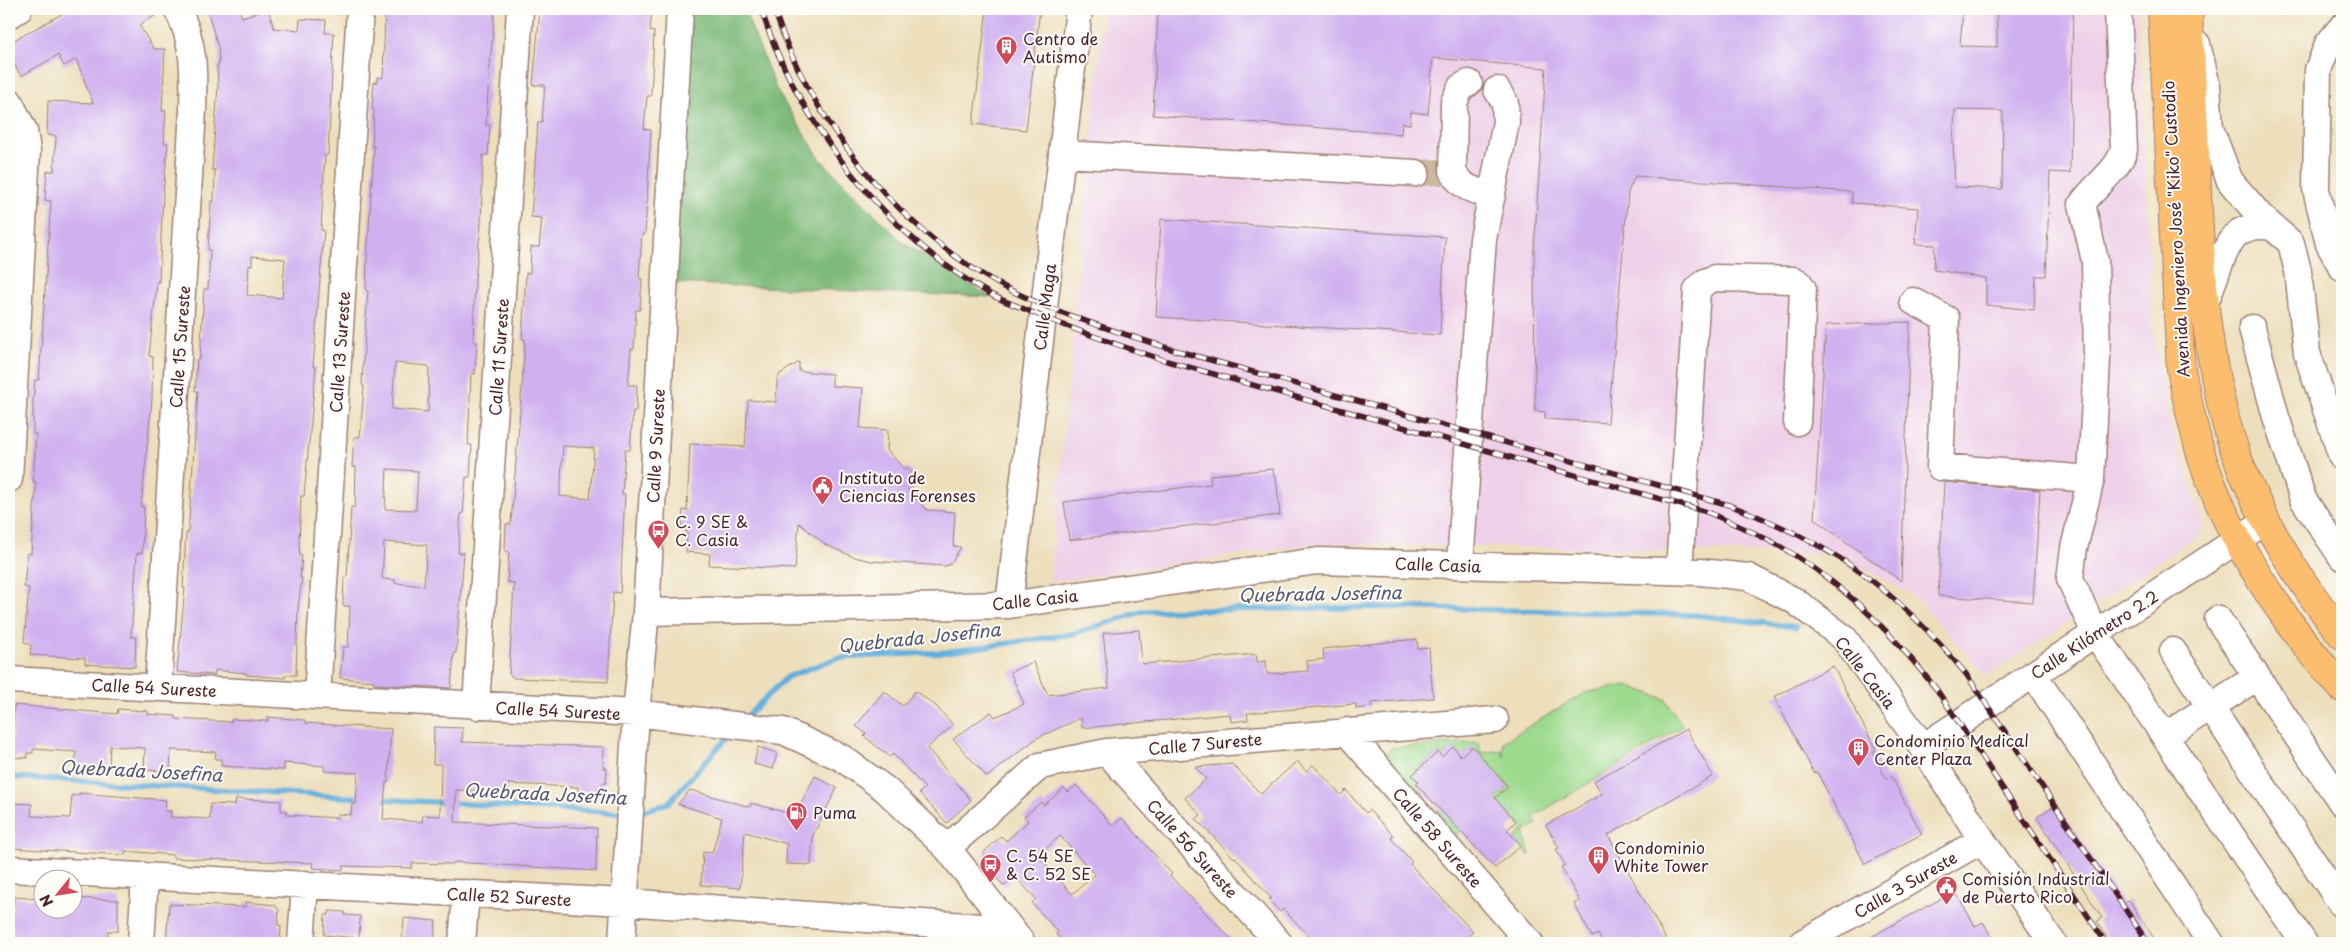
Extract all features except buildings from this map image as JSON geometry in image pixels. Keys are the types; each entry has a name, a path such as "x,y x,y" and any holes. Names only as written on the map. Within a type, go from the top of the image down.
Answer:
{"main road":[{"name":"Avenida Ingeniero José \"Kiko\" Custodio","path":"2162,9 2181,368 2204,463 2219,504 2236,540"},
{"name":"Avenida Ingeniero José \"Kiko\" Custodio","path":"2189,9 2201,272 2213,366 2230,436 2266,521 2295,572 2342,635"},
{"path":"2236,540 2283,616 2342,688"}],"street":[{"path":"9,15 19,9"},
{"name":"Calle 15 Sureste","path":"158,688 193,110 194,69 191,42 184,21 176,9"},
{"name":"Calle 13 Sureste","path":"317,696 360,9"},
{"name":"Calle 11 Sureste","path":"476,706 520,9"},
{"name":"Calle 9 Sureste","path":"622,943 636,714 646,612 680,9"},
{"name":"Calle Maga","path":"1008,605 1079,9"},
{"path":"2118,9 2124,150 2120,162 2090,192 2082,204 2095,261 2097,359 2091,478 2074,548 2070,579 2095,633 2304,943"},
{"path":"2189,9 2207,86 2210,128 2230,181 2261,217 2291,243 2298,271 2307,353 2342,457"},
{"path":"2342,27 2328,44 2318,70 2316,189 2328,244 2342,267"},
{"path":"1469,82 1461,87 1454,102 1448,172 1465,187 1492,196"},
{"path":"1460,564 1483,239 1506,122 1505,103 1497,90"},
{"path":"9,101 24,131 27,151 9,479"},
{"path":"1062,154 1416,173"},
{"path":"2205,304 2221,259 2237,233 2259,225 2272,227"},
{"path":"1679,571 1697,290 1705,282 1714,278 1794,280 1803,289 1797,422"},
{"path":"1913,301 1946,319 1940,467 2030,480 2091,478"},
{"path":"2252,328 2276,417 2304,499 2342,557"},
{"name":"Calle Kilómetro 2.2","path":"1923,746 2266,521"},
{"name":"Calle Casia","path":"646,612 1008,605 1318,561 1679,571 1748,577 1795,601 1844,638 1923,746 1982,840 2054,943"},
{"path":"2218,619 2342,802"},
{"path":"2173,651 2342,905"},
{"path":"2033,674 2211,943"},
{"path":"2165,736 2257,677"},
{"name":"Calle 54 Sureste","path":"9,680 636,714 723,722 783,731 842,758 886,789 948,848 1015,936"},
{"name":"Calle 7 Sureste","path":"948,848 1040,766 1107,752 1495,720"},
{"name":"Calle 58 Sureste","path":"1346,731 1530,943"},
{"name":"Calle 56 Sureste","path":"1107,752 1279,943"},
{"name":"Calle 3 Sureste","path":"1802,943 1982,840"},
{"name":"Calle 52 Sureste","path":"9,869 624,902 1015,936"},
{"path":"141,943 145,876"},
{"path":"301,943 305,884"},
{"path":"462,943 466,893"}],"shaded area":[{"path":"1103,9 2138,9 2153,335 2170,424 2203,521 2199,535 1987,676 1913,595 1837,554 1317,543 1050,582"}],"green space":[{"path":"688,9 744,9 777,91 821,160 902,242 990,297 672,283"},
{"path":"1626,685 1665,699 1683,726 1533,817 1537,824 1524,832 1530,856 1515,839 1523,829 1507,811 1487,806 1509,786 1501,777 1487,790 1472,747 1461,756 1453,747 1442,757 1438,752 1412,774 1419,782 1417,784 1425,793 1418,799 1385,757 1391,748 1478,742 1481,753 1502,750 1504,757 1503,742 1584,693"},
{"path":"1445,805 1460,831 1452,838 1433,816"}],"waterway":[{"name":"Quebrada Josefina","path":"745,718 787,677 837,658 946,652 1073,634 1144,611 1393,607 1695,615 1796,627"},
{"name":"Quebrada Josefina","path":"636,812 668,803 732,732"},
{"name":"Quebrada Josefina","path":"9,777 362,798"},
{"name":"Quebrada Josefina","path":"379,799 624,813"}],"tunnel":[{"path":"1416,173 1444,172"}],"railway":[{"path":"761,9 777,51 797,93 822,133 850,172 881,208 915,240 952,269 995,296 1080,331 1167,361 1707,512 1752,532 1796,556 1836,585 1872,617 1906,652 1937,690 2106,943"},
{"path":"774,9 789,50 809,90 833,129 861,166 891,200 924,232 960,259 997,283 1037,303 1171,349 1729,505 1800,536 1860,572 1914,617 1966,674 2148,943"}],"place":[{"name":"Centro de Autismo","path":"1007,66"},
{"name":"Instituto de Ciencias Forenses","path":"823,505"},
{"name":"C. 9 SE & C. Casia","path":"659,549"},
{"name":"Condominio Medical Center Plaza","path":"1858,768"},
{"name":"Puma","path":"797,831"},
{"name":"Condominio White Tower","path":"1598,875"},
{"name":"C. 54 SE & C. 52 SE","path":"990,883"},
{"name":"Comisión Industrial de Puerto Rico","path":"1946,906"}]}
